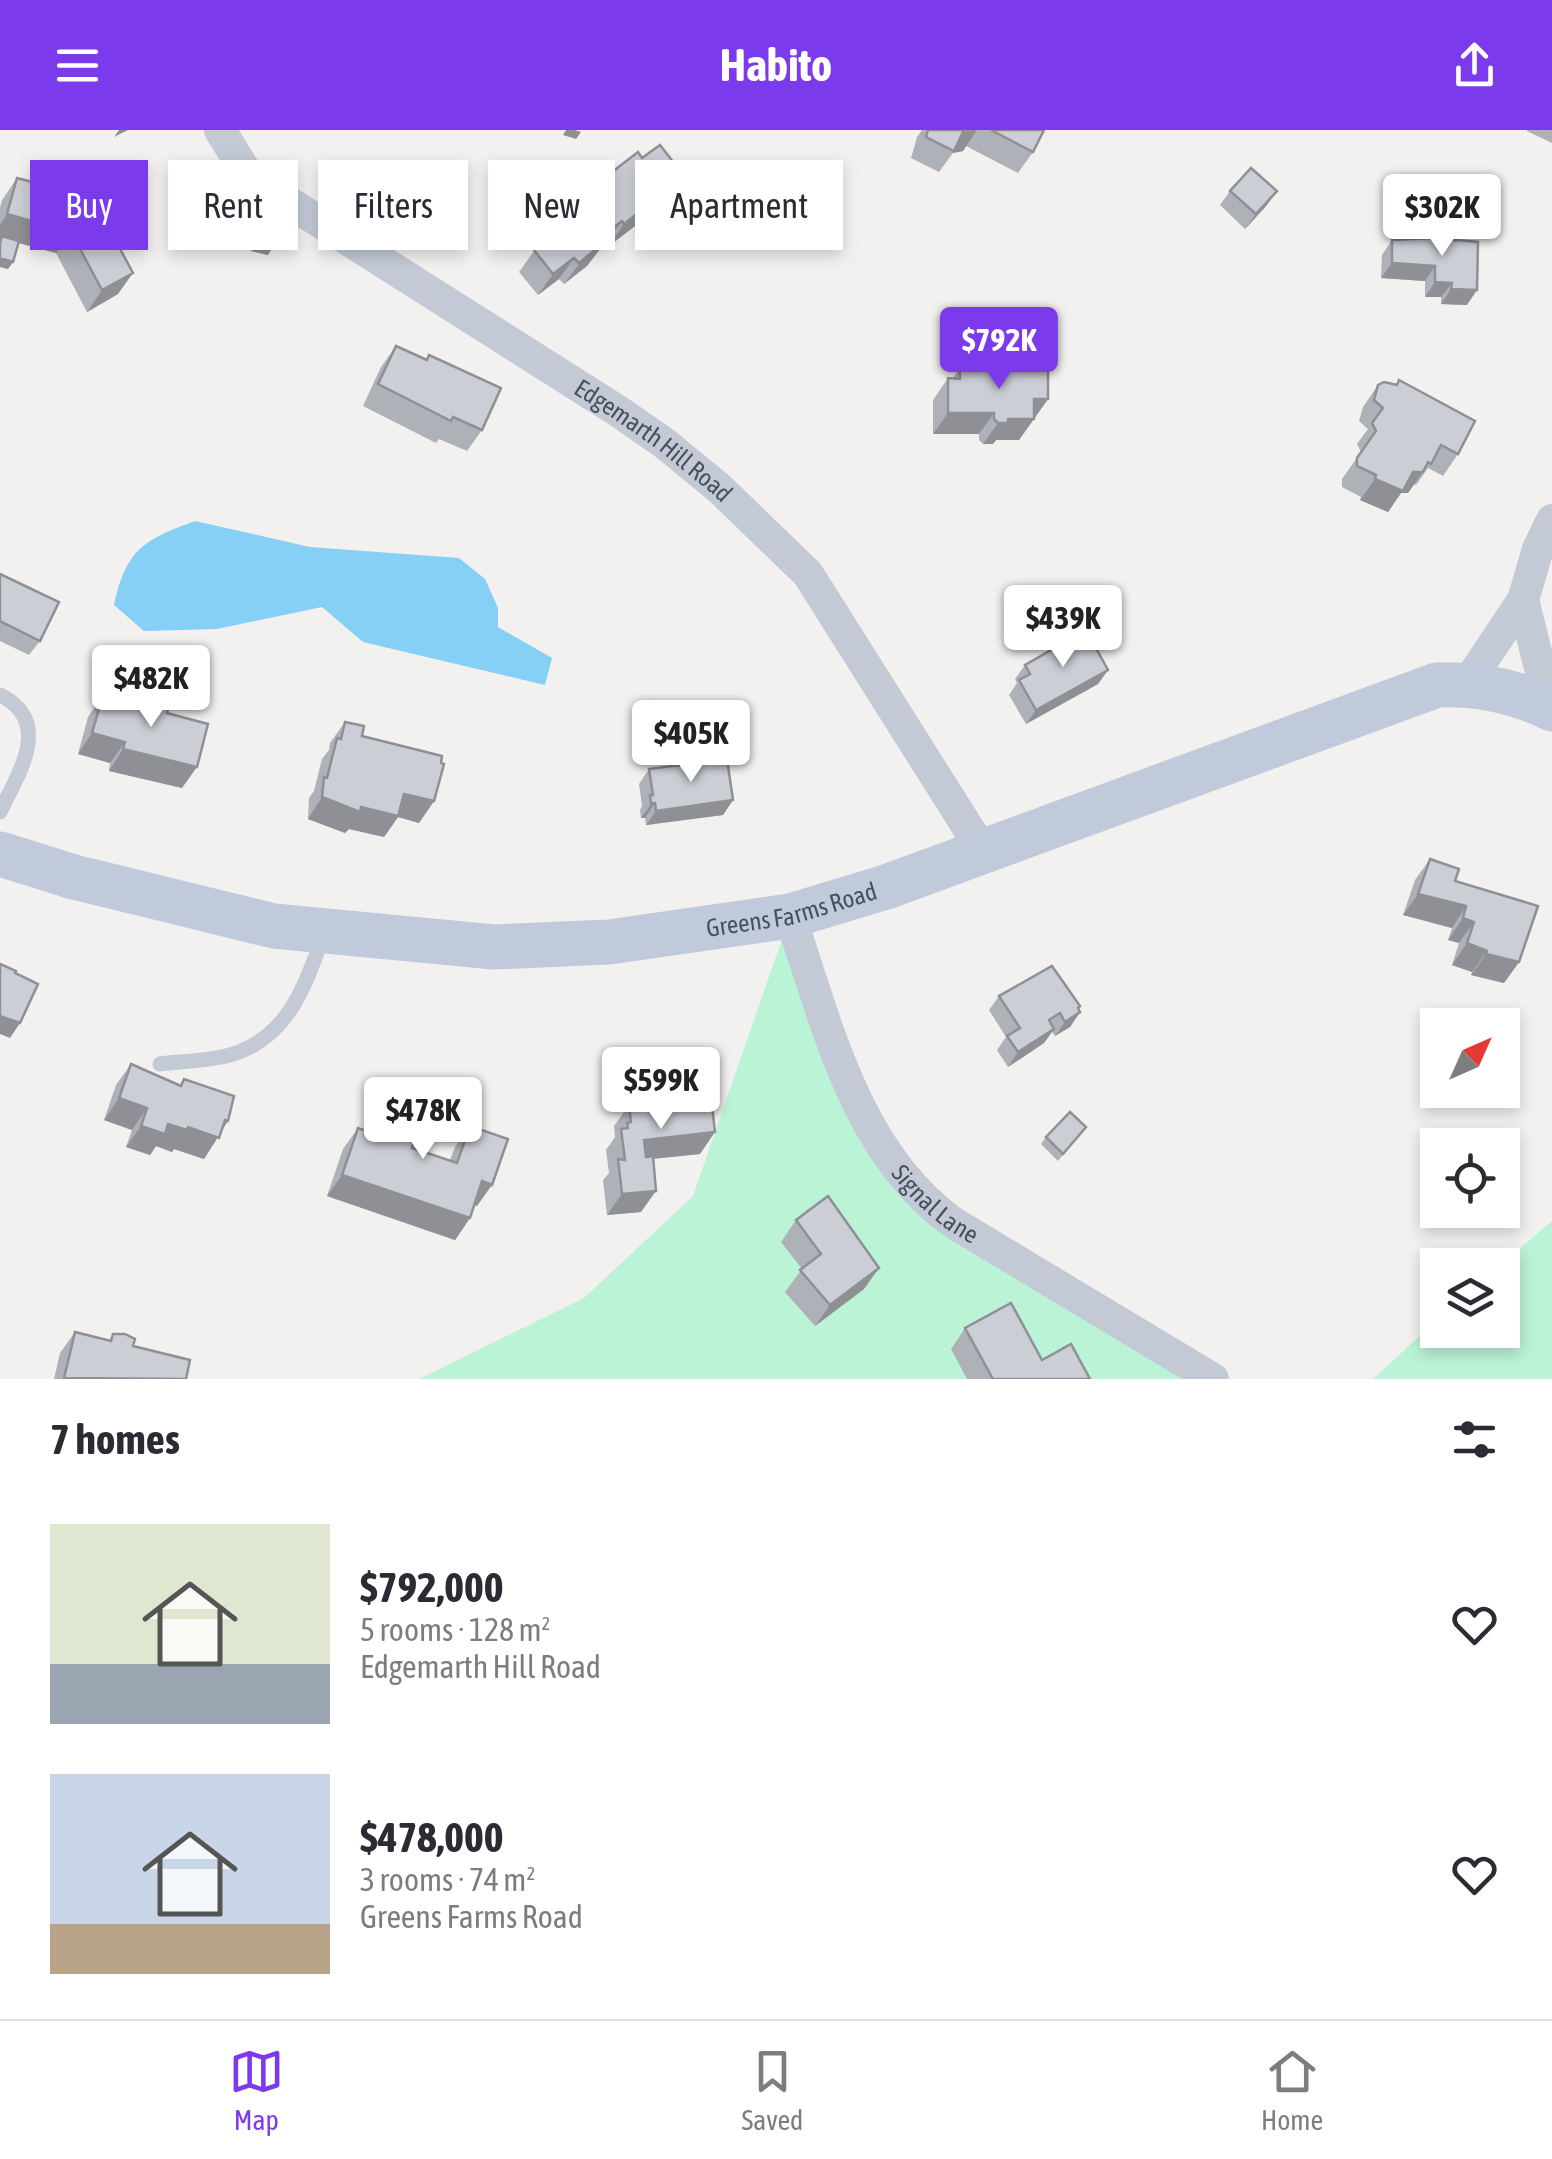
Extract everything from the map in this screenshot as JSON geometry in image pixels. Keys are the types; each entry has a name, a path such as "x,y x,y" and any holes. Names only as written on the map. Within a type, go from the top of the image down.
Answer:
{"main road":[{"name":"Greens Farms Road","path":"0,854 74,877 274,926 494,947 627,940 790,916 984,853 1437,686 1466,684 1506,691 1551,709"}],"street":[{"name":"Edgemarth Hill Road","path":"220,130 249,177 618,411 719,488 808,574 984,853"},
{"path":"1466,684 1523,600 1538,549 1552,520"},
{"path":"1523,600 1551,709"},
{"name":"Signal Lane","path":"790,916 844,1074 878,1144 900,1176 952,1222 1212,1379"}],"lane":[{"path":"0,695 25,716 30,742 0,812"},
{"path":"160,1064 236,1054 259,1042 291,1014 326,930"}],"green space":[{"path":"790,916 900,1176 1212,1379 419,1379 584,1298 693,1196"},
{"path":"1552,1221 1552,1379 1373,1379 1420,1336 1420,1348 1520,1348 1520,1248"}],"water":[{"path":"195,521 310,547 459,558 485,579 498,608 498,627 552,658 545,685 363,642 322,607 217,629 144,631 114,605 125,570 150,541"}],"building":[{"path":"928,130 976,130 963,132 954,151 926,137"},
{"path":"991,130 1044,130 1033,152"},
{"path":"660,145 672,160 635,160 635,216 615,226 615,170 638,152 642,158"},
{"path":"1251,168 1277,191 1256,214 1230,191"},
{"path":"17,178 30,181 30,220 7,214"},
{"path":"2,236 19,241 13,262 0,258"},
{"path":"1392,240 1478,242 1477,290 1451,289 1452,283 1435,282 1435,266 1392,263"},
{"path":"81,250 121,250 133,273 102,290"},
{"path":"534,250 595,250 579,263 574,258 553,274"},
{"path":"396,346 427,360 429,355 501,388 482,430 453,417 451,421 378,384"},
{"path":"1030,363 1048,363 1048,399 1034,399 1034,419 998,423 994,413 948,413 948,378 960,379 960,368 1030,369"},
{"path":"1399,380 1475,421 1458,454 1441,445 1423,472 1413,472 1403,491 1357,466 1357,458 1376,431 1372,423 1383,408 1374,400 1378,385 1397,385"},
{"path":"0,574 59,602 40,641 0,621"},
{"path":"1086,630 1108,670 1036,710 1019,680 1030,674 1025,665"},
{"path":"103,695 151,708 152,701 169,706 167,713 208,724 197,767 123,749 125,742 92,733"},
{"path":"345,722 364,726 362,736 442,756 444,764 434,801 404,794 398,816 361,807 360,812 322,797 324,777 327,778"},
{"path":"727,759 733,800 656,811 655,803 651,804 649,769"},
{"path":"1430,859 1459,869 1455,881 1538,906 1519,962 1486,954 1487,951 1467,943 1474,922 1463,918 1466,906 1418,894"},
{"path":"0,964 38,984 20,1023 0,1016"},
{"path":"1052,966 1080,1006 1080,1012 1065,1022 1060,1013 1049,1020 1054,1029 1018,1052 1007,1036 1020,1028 999,996"},
{"path":"131,1064 181,1086 184,1079 234,1096 219,1138 188,1127 187,1130 168,1124 165,1134 141,1126 147,1108 119,1098"},
{"path":"710,1089 715,1132 644,1140 646,1157 653,1156 656,1191 622,1194 618,1159 625,1160 621,1129 628,1128 627,1123 631,1122 629,1105 650,1103 649,1095"},
{"path":"387,1100 424,1113 412,1148 457,1163 470,1126 508,1139 492,1185 482,1181 470,1218 342,1175 358,1128 375,1134"},
{"path":"1070,1112 1086,1127 1063,1154 1046,1137"},
{"path":"828,1196 879,1268 830,1305 800,1270 821,1254 796,1220"},
{"path":"1011,1303 1042,1360 1071,1344 1090,1379 993,1379 965,1328"},
{"path":"75,1332 111,1341 113,1334 125,1334 135,1339 133,1346 190,1360 186,1379 64,1378"}]}
